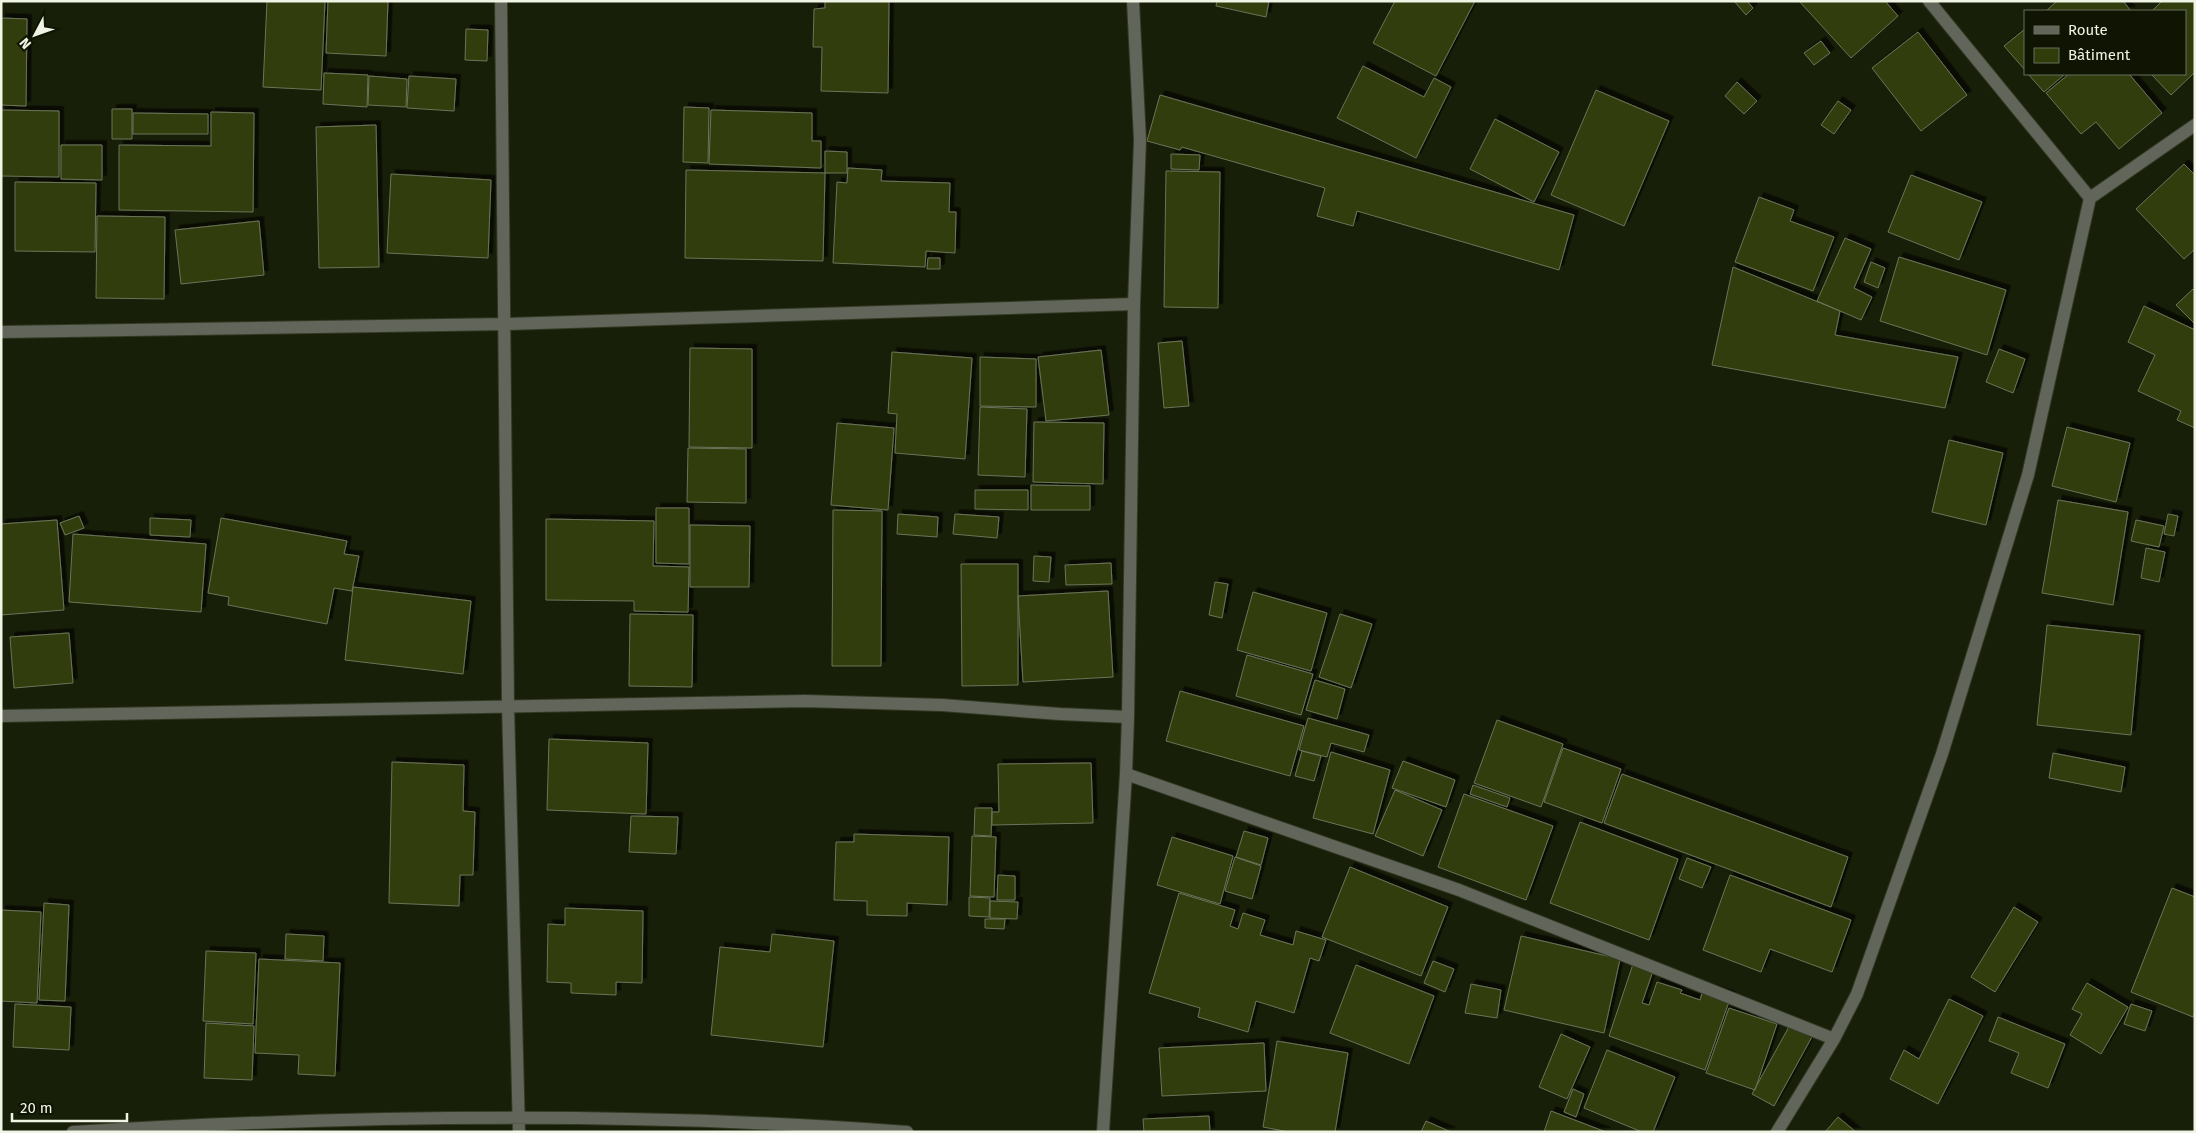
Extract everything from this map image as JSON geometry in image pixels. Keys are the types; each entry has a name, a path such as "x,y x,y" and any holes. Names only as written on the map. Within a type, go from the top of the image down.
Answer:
{"street":[{"path":"501,1 506,324 508,705 519,1132"},
{"path":"1103,1132 1128,716 1134,304 1140,140 1133,1"},
{"path":"1929,1 2090,198"},
{"path":"1777,1132 1834,1039 1860,985 1942,754 2028,475 2090,198 2195,124"},
{"path":"1,332 506,324 1134,304"},
{"path":"1,716 508,705 805,701 942,705 1060,714 1128,716"},
{"path":"1126,774 1459,890 1834,1039"},
{"path":"73,1132 238,1122 518,1118 800,1124 907,1132"}],"building":[{"path":"267,1 325,1 321,90 263,87"},
{"path":"328,1 388,1 386,56 326,53"},
{"path":"825,1 889,1 888,93 821,91 822,47 813,47 814,9 825,8"},
{"path":"1217,1 1269,1 1266,17 1216,6"},
{"path":"1395,1 1475,1 1436,76 1373,43"},
{"path":"1734,1 1747,1 1753,8 1746,15"},
{"path":"1799,1 1885,1 1898,16 1851,58"},
{"path":"2057,1 2123,1 2130,10 2047,10"},
{"path":"2162,1 2195,1 2195,72 2171,95 2152,75 2186,75 2186,10 2153,10"},
{"path":"1,18 27,19 26,106 1,105"},
{"path":"466,29 488,30 487,61 465,60"},
{"path":"2024,30 2024,69 2004,46"},
{"path":"1918,32 1967,95 1921,131 1872,68"},
{"path":"1821,41 1830,53 1814,65 1804,53"},
{"path":"1363,66 1424,97 1434,78 1451,87 1416,158 1337,118"},
{"path":"324,73 368,75 367,107 323,104"},
{"path":"2029,75 2064,75 2044,92"},
{"path":"2068,75 2130,75 2162,113 2119,149 2096,122 2081,134 2046,93"},
{"path":"369,76 407,79 406,107 368,105"},
{"path":"409,76 456,79 454,111 407,108"},
{"path":"1737,82 1757,101 1744,114 1725,96"},
{"path":"1596,90 1669,121 1624,226 1551,195"},
{"path":"1160,95 1574,215 1559,270 1357,211 1353,226 1317,216 1325,188 1182,147 1180,150 1147,141"},
{"path":"1838,101 1851,110 1834,134 1821,125"},
{"path":"684,107 709,108 708,163 683,162"},
{"path":"112,109 132,109 132,139 112,139"},
{"path":"1,110 59,111 59,177 1,176"},
{"path":"711,110 812,113 812,141 821,141 821,168 709,164"},
{"path":"211,112 254,113 253,212 119,210 119,145 211,146"},
{"path":"133,113 208,114 208,134 133,134"},
{"path":"1495,119 1559,152 1534,202 1470,169"},
{"path":"376,125 379,267 319,268 316,127"},
{"path":"61,145 102,145 102,180 61,179"},
{"path":"825,151 847,152 847,173 825,173"},
{"path":"1171,154 1200,155 1199,170 1171,169"},
{"path":"2184,164 2195,175 2195,249 2184,259 2136,209"},
{"path":"848,168 882,170 881,181 950,183 949,212 956,212 955,253 926,251 925,267 833,263 837,182 847,183"},
{"path":"686,170 825,173 823,261 685,258"},
{"path":"1166,171 1220,172 1218,308 1164,307"},
{"path":"391,174 491,180 488,258 387,253"},
{"path":"1911,175 1982,202 1959,260 1888,232"},
{"path":"15,182 96,183 95,252 15,251"},
{"path":"1759,197 1794,210 1790,221 1834,237 1813,291 1735,262"},
{"path":"97,216 165,217 164,299 96,298"},
{"path":"259,221 264,275 181,284 175,230"},
{"path":"1845,238 1871,249 1854,288 1872,297 1861,320 1817,301"},
{"path":"1899,257 2006,290 1987,355 1880,321"},
{"path":"928,258 940,258 940,269 927,269"},
{"path":"1871,262 1885,268 1878,288 1864,282"},
{"path":"1733,267 1840,311 1835,335 1958,357 1945,408 1712,365"},
{"path":"2193,289 2195,291 2195,324 2176,305"},
{"path":"2144,306 2195,330 2195,428 2177,420 2181,411 2138,391 2155,355 2128,342"},
{"path":"1182,341 1189,406 1164,408 1158,343"},
{"path":"690,348 752,349 752,448 689,447"},
{"path":"1999,349 2025,359 2013,393 1986,382"},
{"path":"1101,350 1109,415 1046,421 1038,357"},
{"path":"892,352 972,358 965,459 895,453 897,414 888,413"},
{"path":"980,357 1036,359 1036,407 980,406"},
{"path":"980,407 1027,409 1025,477 978,475"},
{"path":"1034,422 1104,423 1103,484 1033,482"},
{"path":"837,423 894,428 888,510 831,505"},
{"path":"2067,427 2130,443 2116,502 2052,486"},
{"path":"1949,440 2003,453 1986,525 1932,512"},
{"path":"688,448 746,449 746,503 687,502"},
{"path":"1031,485 1090,486 1090,510 1031,510"},
{"path":"975,490 1028,490 1028,510 975,509"},
{"path":"2058,500 2128,512 2113,605 2042,593"},
{"path":"656,508 689,508 689,564 656,563"},
{"path":"833,510 882,511 881,666 832,666"},
{"path":"898,514 938,517 937,537 897,534"},
{"path":"955,514 999,517 997,538 953,534"},
{"path":"2168,514 2178,516 2174,536 2164,534"},
{"path":"79,516 84,528 65,535 60,523"},
{"path":"150,518 191,520 190,537 150,535"},
{"path":"221,518 347,541 344,554 359,556 352,591 334,588 327,624 228,605 229,597 208,593"},
{"path":"546,519 654,521 653,566 689,567 688,612 634,611 634,601 546,600"},
{"path":"57,520 64,610 1,615 1,524"},
{"path":"2136,520 2164,526 2159,547 2131,541"},
{"path":"690,525 750,526 749,587 690,587"},
{"path":"73,534 206,544 201,612 69,602"},
{"path":"2146,548 2165,552 2159,582 2141,578"},
{"path":"1034,556 1051,557 1049,582 1033,581"},
{"path":"1111,563 1112,584 1066,585 1065,565"},
{"path":"961,564 1018,564 1018,685 962,686"},
{"path":"1215,582 1228,584 1222,618 1209,615"},
{"path":"353,587 471,601 463,674 345,660"},
{"path":"1108,591 1113,677 1023,682 1018,596"},
{"path":"1253,592 1327,613 1311,671 1237,650"},
{"path":"630,614 693,615 692,687 629,686"},
{"path":"1340,614 1372,624 1351,688 1319,677"},
{"path":"2047,625 2140,635 2131,735 2037,725"},
{"path":"69,633 73,683 14,688 10,637"},
{"path":"1247,655 1313,674 1301,715 1236,696"},
{"path":"1315,680 1345,689 1337,719 1306,710"},
{"path":"1180,691 1304,726 1290,776 1166,741"},
{"path":"1308,718 1369,735 1364,752 1331,743 1327,757 1299,750"},
{"path":"1497,720 1563,744 1541,807 1474,783"},
{"path":"549,739 648,743 646,814 547,810"},
{"path":"1563,748 1621,769 1602,823 1544,802"},
{"path":"1302,751 1321,756 1314,781 1295,776"},
{"path":"1331,752 1390,770 1373,834 1313,818"},
{"path":"2053,753 2125,767 2121,792 2049,778"},
{"path":"1403,761 1455,780 1446,807 1392,788"},
{"path":"392,762 464,765 463,811 475,812 473,875 460,875 459,906 389,903"},
{"path":"1091,763 1093,823 992,825 992,812 999,812 998,764"},
{"path":"1622,774 1848,857 1831,907 1604,823"},
{"path":"1473,785 1510,798 1507,807 1470,794"},
{"path":"1395,790 1442,810 1423,856 1375,836"},
{"path":"1464,794 1553,826 1526,900 1438,867"},
{"path":"975,808 992,808 991,836 974,835"},
{"path":"631,816 678,817 676,854 629,852"},
{"path":"1580,822 1678,859 1649,940 1550,903"},
{"path":"1244,831 1268,838 1261,865 1236,857"},
{"path":"854,834 949,837 947,905 907,903 907,916 867,915 867,901 834,900 836,842 854,842"},
{"path":"972,836 996,837 994,897 970,896"},
{"path":"1172,837 1233,856 1220,904 1157,885"},
{"path":"1235,857 1261,866 1252,899 1225,891"},
{"path":"1687,858 1711,867 1702,888 1679,879"},
{"path":"1350,867 1448,907 1421,976 1322,937"},
{"path":"998,875 1015,876 1015,900 997,900"},
{"path":"1730,875 1851,920 1832,972 1770,949 1761,972 1703,950"},
{"path":"2172,888 2195,897 2195,1012 2193,1017 2131,992"},
{"path":"1179,893 1235,910 1230,926 1238,929 1243,913 1265,920 1260,935 1293,945 1296,931 1326,940 1319,961 1310,958 1294,1013 1256,1001 1248,1032 1198,1017 1200,1008 1149,993"},
{"path":"969,897 990,898 989,917 969,916"},
{"path":"990,901 1018,902 1017,919 990,918"},
{"path":"44,903 69,905 65,1001 39,1000"},
{"path":"2014,907 2038,922 1995,992 1971,977"},
{"path":"565,908 643,911 642,983 616,982 616,995 571,993 571,983 547,982 548,924 565,925"},
{"path":"1,910 41,912 37,1003 1,1001"},
{"path":"985,919 1005,919 1004,929 985,928"},
{"path":"286,934 324,936 323,961 285,959"},
{"path":"772,934 834,941 823,1047 711,1035 720,947 770,952"},
{"path":"1521,936 1620,959 1604,1033 1504,1010"},
{"path":"206,951 256,953 253,1024 203,1021"},
{"path":"259,959 340,963 335,1076 298,1074 299,1055 255,1053"},
{"path":"1433,961 1454,969 1445,992 1424,983"},
{"path":"1633,964 1653,971 1642,1003 1649,1005 1657,982 1682,990 1680,993 1700,1000 1704,987 1731,996 1705,1070 1609,1036"},
{"path":"1356,965 1434,996 1409,1064 1330,1033"},
{"path":"2087,983 2128,1007 2101,1054 2070,1035 2082,1014 2072,1009"},
{"path":"1471,984 1501,990 1497,1018 1465,1013"},
{"path":"1949,999 1983,1016 1938,1104 1890,1079 1904,1050 1919,1059"},
{"path":"15,1004 71,1007 69,1050 13,1047"},
{"path":"2131,1004 2152,1011 2145,1031 2124,1024"},
{"path":"1729,1008 1777,1024 1755,1090 1706,1073"},
{"path":"1998,1017 2065,1044 2048,1088 2011,1073 2019,1053 1989,1041"},
{"path":"206,1023 254,1026 252,1080 204,1078"},
{"path":"1791,1023 1813,1035 1774,1106 1752,1094"},
{"path":"1561,1034 1590,1047 1567,1099 1539,1087"},
{"path":"1277,1041 1348,1053 1335,1132 1289,1132 1263,1127"},
{"path":"1264,1043 1266,1091 1162,1096 1159,1048"},
{"path":"1607,1050 1675,1077 1653,1132 1642,1132 1584,1108"},
{"path":"1573,1089 1584,1094 1576,1117 1564,1112"},
{"path":"1551,1111 1606,1132 1544,1132"},
{"path":"1209,1116 1210,1132 1144,1132 1143,1119"},
{"path":"1838,1117 1856,1132 1825,1132"},
{"path":"1426,1121 1451,1132 1421,1132"}]}
